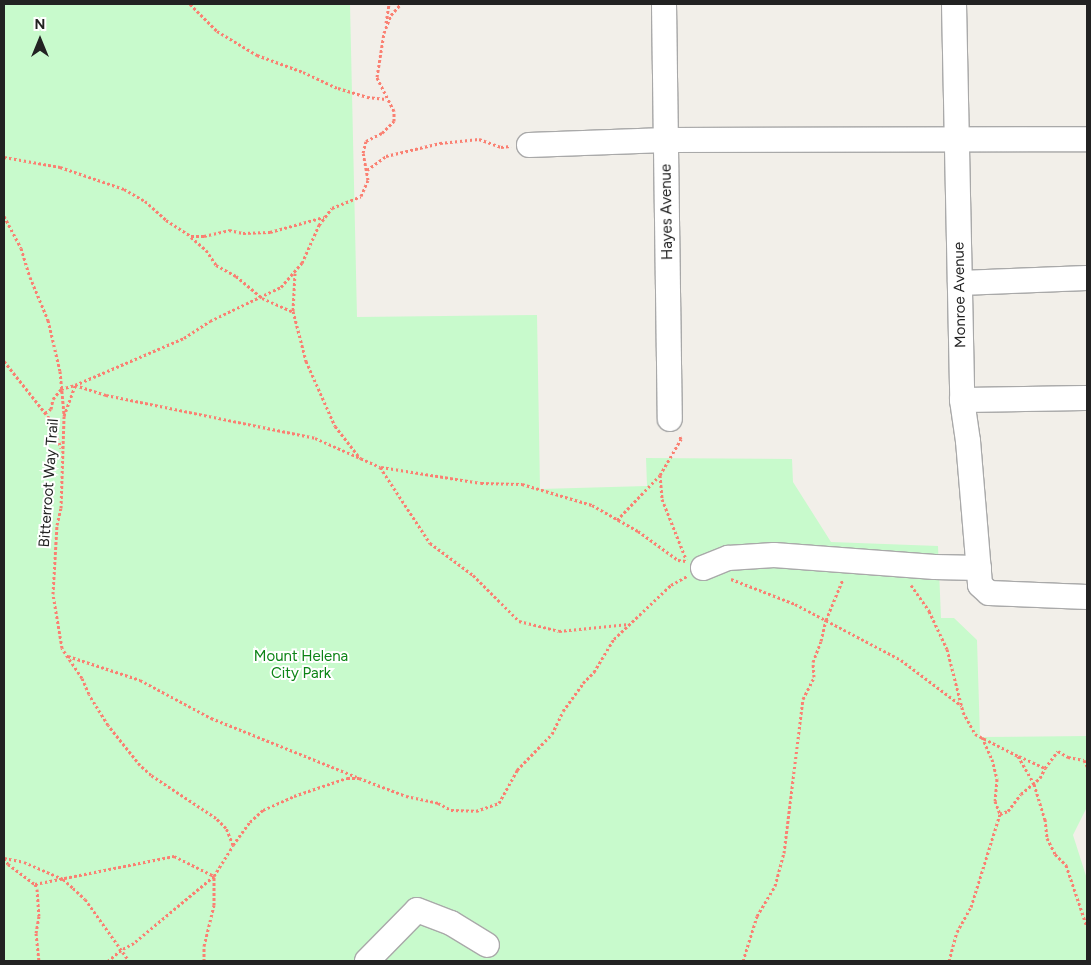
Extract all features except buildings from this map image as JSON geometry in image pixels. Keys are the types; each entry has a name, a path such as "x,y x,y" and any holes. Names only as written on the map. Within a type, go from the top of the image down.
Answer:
{"street":[{"name":"Hayes Avenue","path":"664,4 670,419"},
{"name":"Monroe Avenue","path":"954,4 962,400 968,440 979,577"},
{"path":"529,145 666,140 1087,138"},
{"path":"960,283 1087,278"},
{"path":"962,400 1087,398"},
{"path":"691,569 728,558 774,555 895,564 979,577 989,593 1087,597"},
{"path":"367,961 417,910 451,923 487,946"}],"path":[{"path":"190,4 217,32 257,55 303,72 338,88 387,99"},
{"path":"45,413 51,409 53,399 61,389 76,385 184,338 210,321 282,287 295,273 325,217 332,208 361,196 368,180 362,153 366,141 382,133 394,121 394,111 377,78 389,4"},
{"path":"384,33 391,15 401,4"},
{"path":"367,170 386,156 440,144 479,139 501,147 529,145"},
{"path":"4,157 60,167 124,189 145,201 166,220 191,236 206,250 216,265 236,276 262,298 293,312"},
{"path":"4,216 21,248 30,277 43,305 60,371 64,416"},
{"path":"191,236 204,236 229,230 243,234 270,232 325,217"},
{"path":"295,273 293,312 306,361 335,426 361,459"},
{"path":"4,361 50,419 62,450"},
{"path":"76,385 106,395 315,438 380,467 481,483 522,484 592,505 638,530 691,569 794,604 902,660 962,706"},
{"name":"Bitterroot Way Trail","path":"76,385 64,416 60,508 57,525 53,594 62,648 82,678 89,694 108,725 140,765 151,775 216,818 226,828 233,845"},
{"path":"617,520 660,474 681,439 670,419"},
{"path":"380,467 430,543 473,575 519,621 559,631 629,624"},
{"path":"660,474 662,499 691,569"},
{"path":"744,961 757,916 775,886 784,853 803,700 814,678 813,662 826,620 842,580 857,561"},
{"path":"895,564 929,611 947,649 962,706 975,734 1045,768"},
{"path":"67,656 140,680 210,718 406,796 438,803 451,810 476,811 499,803 517,770 552,734 573,695 594,672 614,639 671,584 691,569"},
{"path":"949,961 957,932 971,907 1000,814 996,801 997,779 992,759 982,737"},
{"path":"1000,814 1008,811 1021,794 1034,784 1058,751 1068,757 1084,760 1087,766"},
{"path":"1018,756 1034,784 1045,819 1048,838 1054,854 1066,865 1087,927"},
{"path":"108,961 121,950 134,943 214,876 250,822 263,810 347,778 359,778"},
{"path":"35,884 174,856 214,876"},
{"path":"4,858 24,862 62,879 85,898 129,961"},
{"path":"4,858 8,864 35,884 38,889 39,916 36,934 39,961"},
{"path":"204,961 204,946 214,905 214,876"}],"green space":[{"name":"Mount Helena City Park","path":"4,4 350,4 357,317 537,315 540,489 647,486 646,458 792,459 793,482 831,542 938,546 941,618 954,618 977,640 980,737 1087,736 1087,807 1073,835 1087,879 1087,961 4,961"}]}
